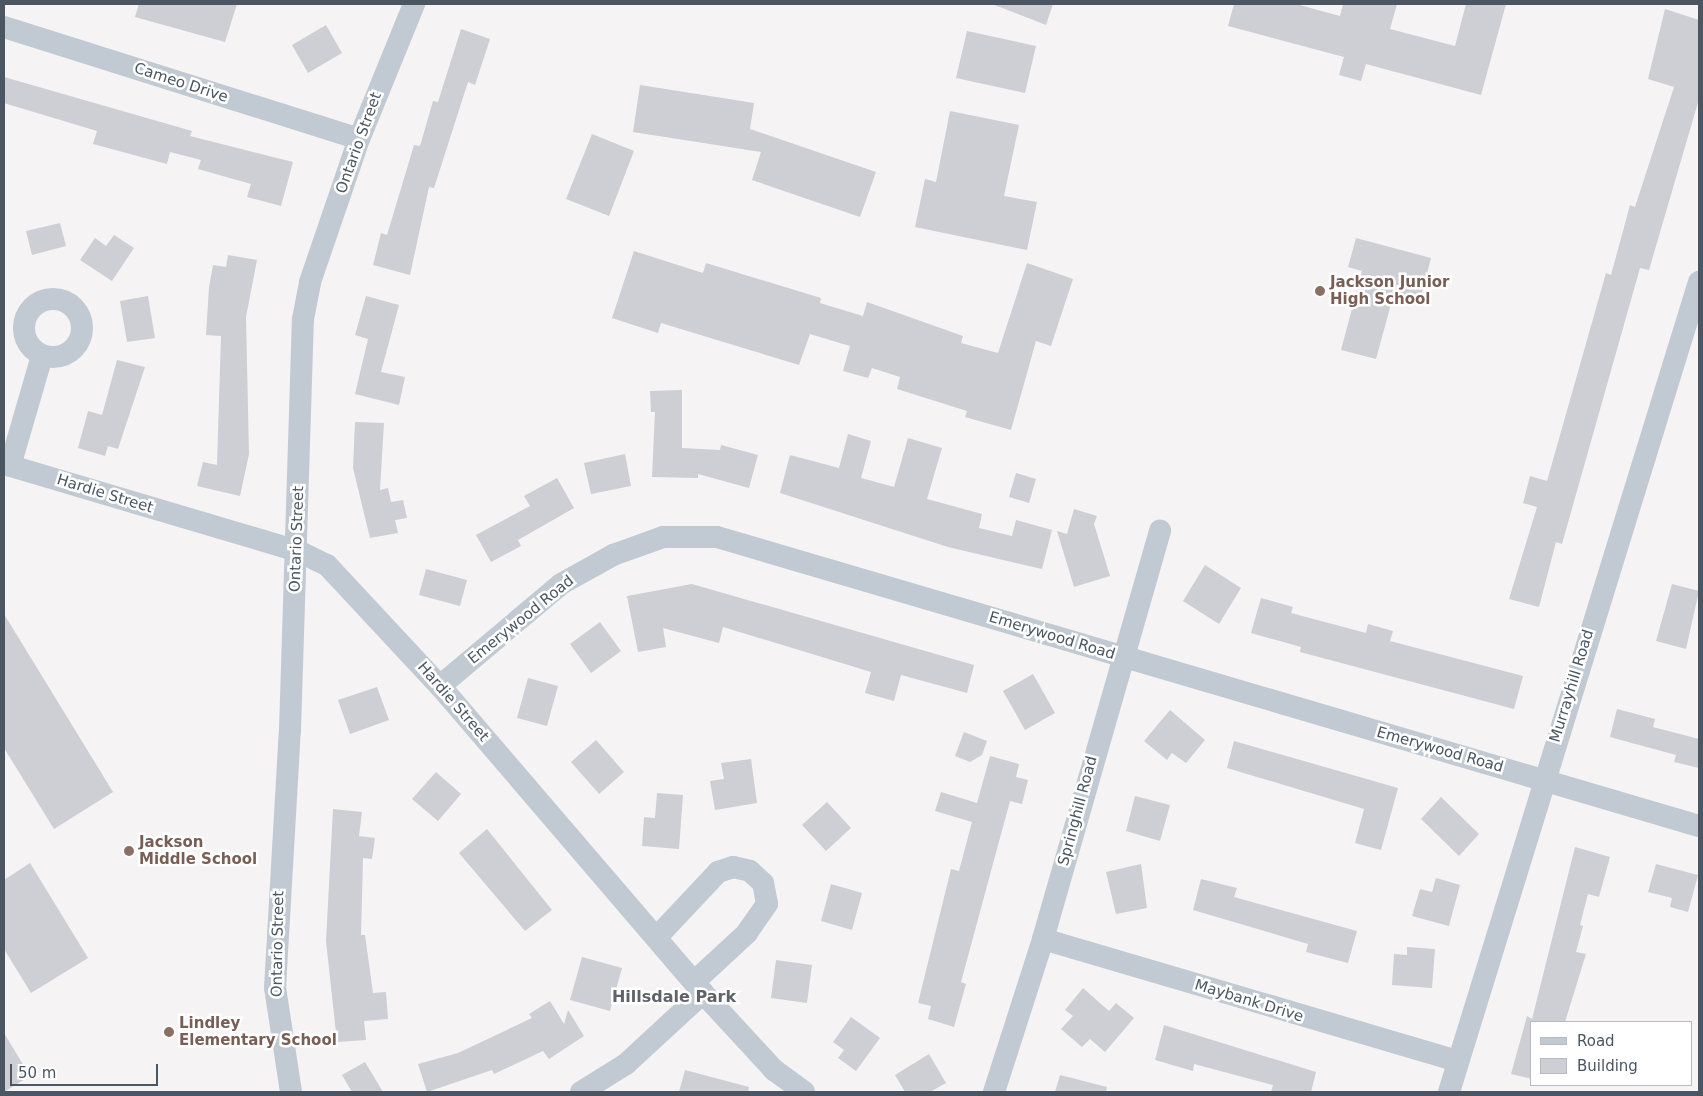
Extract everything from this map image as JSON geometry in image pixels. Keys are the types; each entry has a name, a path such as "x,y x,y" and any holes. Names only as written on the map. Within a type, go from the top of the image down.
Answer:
{"street":[{"name":"Ontario Street","path":"291,1092 275,988 298,550 303,319 310,282 359,139 414,4"},
{"name":"Cameo Drive","path":"4,27 359,139"},
{"name":"Murrayhill Road","path":"1449,1092 1543,780 1699,282"},
{"path":"7,465 42,356"},
{"name":"Hardie Street","path":"7,465 298,550 328,565 440,686 698,988 774,1070 804,1092"},
{"name":"Springhill Road","path":"994,1092 1043,939 1121,656 1160,530"},
{"name":"Emerywood Road","path":"440,686 561,584 613,555 663,537 718,537 1699,826"},
{"path":"582,1092 626,1064 747,933 767,904 764,883 742,869 718,872 656,938"},
{"name":"Maybank Drive","path":"1043,939 1457,1061"}],"building":[{"path":"139,4 237,4 225,42 135,17"},
{"path":"992,4 1053,4 1046,25"},
{"path":"1234,4 1296,4 1340,16 1343,4 1397,4 1390,29 1455,46 1466,4 1506,4 1481,95 1366,64 1361,81 1339,75 1344,57 1228,26"},
{"path":"1665,9 1699,20 1699,99 1649,270 1640,268 1562,544 1556,542 1539,607 1509,599 1537,507 1523,503 1530,476 1547,481 1606,273 1611,275 1630,205 1635,207 1674,87 1648,79"},
{"path":"326,25 342,53 308,73 292,45"},
{"path":"461,29 490,39 475,85 468,82 434,188 429,187 410,275 373,265 381,233 387,235 414,145 420,146 433,101 438,102"},
{"path":"967,31 1036,46 1025,93 956,78"},
{"path":"4,77 192,131 190,136 293,162 281,206 247,197 251,184 198,169 201,160 170,152 167,164 93,144 97,131 4,103"},
{"path":"640,85 754,103 750,129 876,172 860,217 752,180 761,152 633,132"},
{"path":"950,111 1019,125 1004,196 1037,202 1027,250 915,227 925,179 936,182"},
{"path":"592,134 634,151 609,216 566,199"},
{"path":"60,223 66,246 32,255 26,231"},
{"path":"114,235 134,248 112,281 80,260 95,238 106,246"},
{"path":"1356,238 1431,258 1420,300 1394,293 1376,359 1341,350 1362,271 1348,267"},
{"path":"634,251 703,273 706,263 821,298 820,303 863,316 867,302 963,336 961,343 998,353 1027,263 1073,279 1051,346 1036,341 1011,430 965,417 967,411 897,389 900,377 872,368 868,378 843,371 850,346 810,334 799,365 661,323 658,333 612,318"},
{"path":"228,255 257,260 246,317 249,454 240,496 197,486 203,462 217,465 221,336 206,335 209,287 213,265 226,267"},
{"path":"148,296 155,338 127,342 120,301"},
{"path":"366,296 399,305 381,372 405,377 399,405 355,394 368,339 355,335"},
{"path":"117,360 145,367 118,449 108,446 105,456 78,448 88,411 102,415"},
{"path":"682,390 682,448 720,450 721,445 758,455 749,488 698,474 698,478 652,477 655,412 651,412 650,391"},
{"path":"355,422 384,423 380,490 388,488 391,502 403,500 407,518 395,520 398,533 370,538 353,468"},
{"path":"848,434 871,441 861,478 894,487 908,438 942,448 927,499 982,514 979,528 1012,536 1016,520 1052,530 1042,569 948,547 780,493 790,455 839,468"},
{"path":"625,454 631,486 591,494 584,463"},
{"path":"1016,473 1036,479 1029,503 1009,497"},
{"path":"557,478 574,508 518,540 521,546 491,562 476,535 530,506 524,496"},
{"path":"1074,509 1097,516 1094,524 1110,576 1074,587 1057,531 1067,534"},
{"path":"1205,565 1241,588 1219,624 1183,601"},
{"path":"426,569 467,580 460,606 419,595"},
{"path":"692,584 974,665 967,693 901,675 894,701 865,693 871,672 723,627 719,643 663,628 666,647 638,652 627,596"},
{"path":"1672,584 1699,591 1686,649 1656,641"},
{"path":"1261,598 1293,607 1291,613 1366,633 1368,624 1393,631 1390,641 1523,676 1514,709 1300,652 1301,647 1251,633"},
{"path":"4,614 113,792 54,829 4,748"},
{"path":"600,622 621,651 591,673 570,644"},
{"path":"1033,674 1055,713 1025,730 1003,691"},
{"path":"528,678 558,686 547,726 517,718"},
{"path":"377,687 389,720 350,734 338,700"},
{"path":"1617,709 1655,719 1653,727 1699,739 1699,768 1674,762 1676,755 1610,737"},
{"path":"1170,710 1205,740 1186,763 1172,753 1167,760 1144,741"},
{"path":"964,732 987,741 982,755 970,762 955,756"},
{"path":"596,740 624,772 599,794 571,762"},
{"path":"1234,741 1398,788 1381,850 1355,843 1364,809 1227,768"},
{"path":"990,756 1019,764 1016,777 1028,780 1022,804 1010,801 961,982 966,984 954,1027 928,1019 931,1006 918,1003 951,869 959,871 972,822 935,811 941,792 977,803"},
{"path":"751,759 757,803 715,810 710,781 724,779 721,763"},
{"path":"436,772 461,794 438,821 412,799"},
{"path":"657,793 683,795 679,849 642,846 644,817 655,818"},
{"path":"1135,796 1170,805 1160,841 1126,831"},
{"path":"1441,797 1479,834 1459,856 1421,819"},
{"path":"827,802 851,828 826,851 802,825"},
{"path":"333,809 362,812 359,836 375,838 372,859 363,858 361,935 365,935 373,993 386,992 388,1019 364,1021 366,1040 337,1042 326,941"},
{"path":"487,829 552,910 525,931 459,853"},
{"path":"1575,847 1610,857 1599,897 1588,894 1580,925 1583,926 1576,952 1586,954 1565,1021 1530,1021 1530,1079 1511,1074 1527,1016 1532,1019"},
{"path":"30,863 88,958 31,993 4,949 4,880"},
{"path":"1141,864 1147,908 1116,914 1106,872"},
{"path":"1656,864 1698,875 1688,912 1670,907 1672,898 1648,892"},
{"path":"1436,878 1460,885 1449,926 1412,916 1420,889 1432,892"},
{"path":"1201,879 1237,888 1234,897 1357,931 1348,963 1306,952 1308,944 1193,910"},
{"path":"831,884 862,893 852,930 821,921"},
{"path":"1407,947 1435,949 1432,988 1392,985 1394,954 1407,955"},
{"path":"582,957 622,968 610,1011 570,1000"},
{"path":"776,960 812,965 807,1003 771,998"},
{"path":"1083,988 1109,1011 1116,1003 1134,1018 1105,1052 1090,1039 1082,1047 1061,1029 1073,1016 1065,1010"},
{"path":"550,1001 564,1024 568,1010 584,1036 549,1059 543,1051 494,1074 492,1070 427,1092 418,1064 458,1053 532,1018 529,1014"},
{"path":"851,1017 880,1038 856,1071 838,1058 844,1050 833,1042"},
{"path":"1164,1025 1316,1072 1311,1092 1271,1092 1273,1085 1194,1064 1193,1071 1155,1060"},
{"path":"4,1033 30,1076 4,1092"},
{"path":"929,1054 946,1083 930,1092 905,1092 895,1075"},
{"path":"365,1062 383,1092 352,1092 342,1075"},
{"path":"685,1070 749,1087 748,1092 679,1092"},
{"path":"1060,1075 1107,1087 1106,1092 1055,1092"}],"place":[{"name":"Jackson Junior High School","path":"1320,291"},
{"name":"Jackson Middle School","path":"129,851"},
{"name":"Lindley Elementary School","path":"169,1032"}],"district":[{"name":"Hillsdale Park","path":"674,997"}]}
